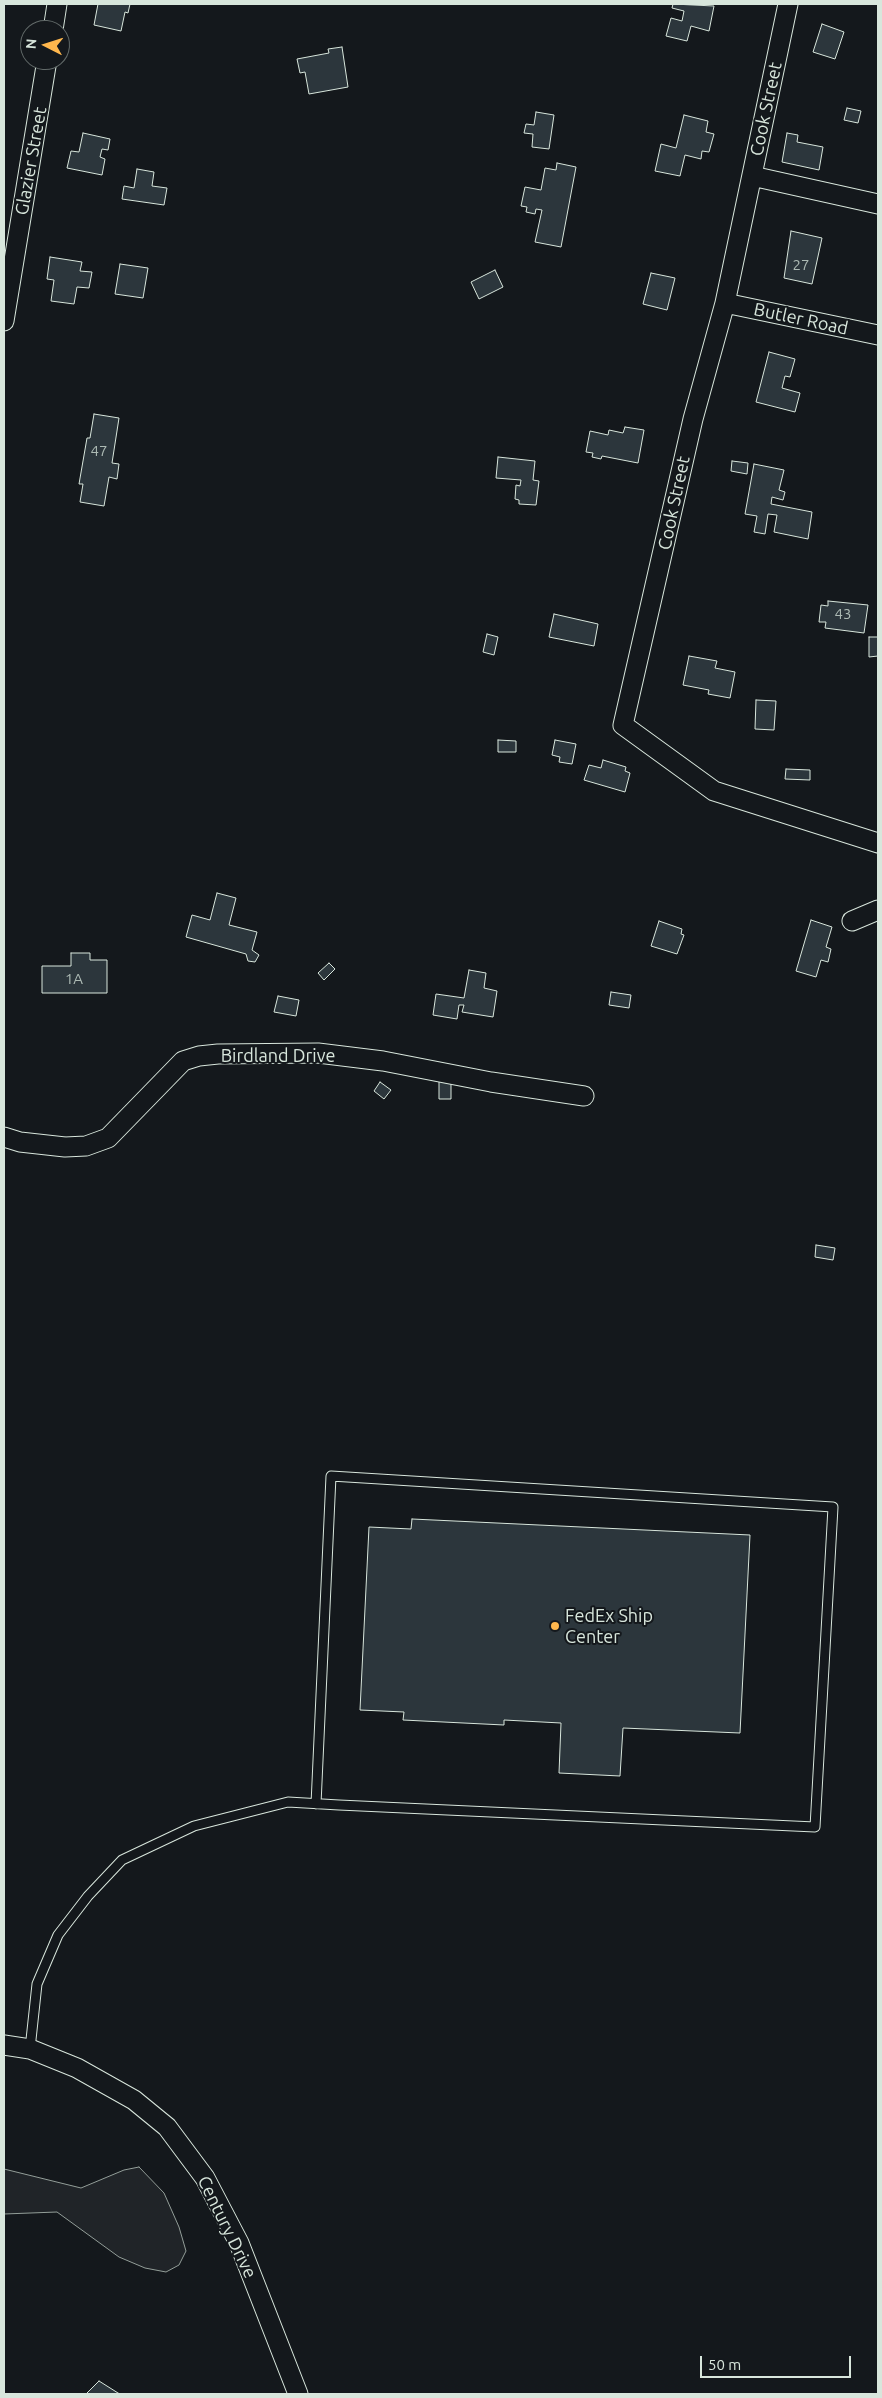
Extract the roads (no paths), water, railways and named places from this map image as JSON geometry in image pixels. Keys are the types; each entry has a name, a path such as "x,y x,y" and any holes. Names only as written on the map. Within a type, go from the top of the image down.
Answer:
{"street":[{"path":"54,20 57,4"},
{"name":"Cook Street","path":"788,4 725,303 692,419 623,725 714,791 878,843"},
{"name":"Glazier Street","path":"4,321 46,70"},
{"path":"752,176 878,204"},
{"name":"Butler Road","path":"725,303 878,335"},
{"path":"852,921 878,910"},
{"name":"Birdland Drive","path":"4,1137 20,1142 64,1147 86,1146 108,1138 183,1062 189,1058 218,1054 318,1053 383,1061 491,1082 584,1096"},
{"name":"Century Drive","path":"4,2045 30,2049 77,2068 134,2100 167,2127 205,2178 239,2243 298,2394"}],"lane":[{"path":"30,2049 37,1984 58,1935 88,1896 122,1860 194,1826 288,1802 316,1804 815,1827 833,1507 332,1476 316,1804"}],"place":[{"name":"FedEx Ship Center","path":"555,1626"}]}
